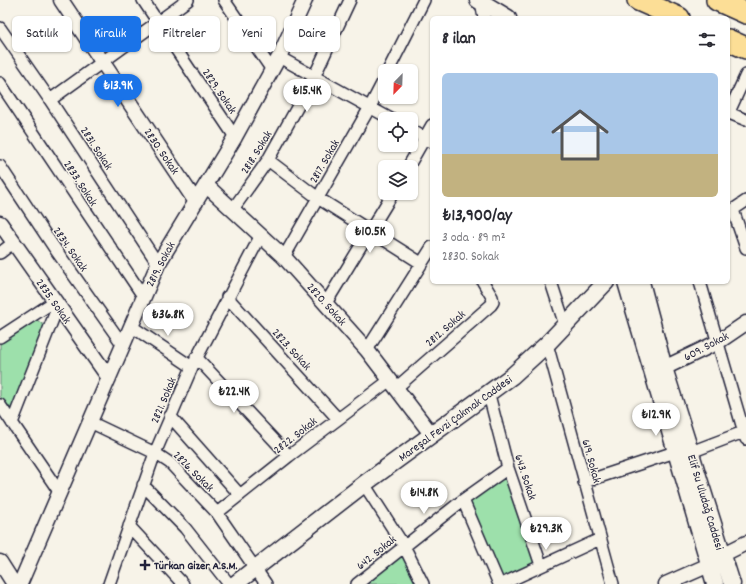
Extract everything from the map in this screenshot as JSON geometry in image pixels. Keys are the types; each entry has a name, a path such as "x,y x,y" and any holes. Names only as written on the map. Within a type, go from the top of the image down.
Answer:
{"highway":[{"path":"638,0 674,16"},
{"path":"716,0 746,13"},
{"path":"730,41 746,48"}],"main road":[{"path":"479,1 505,16"},
{"name":"Mareşal Fevzi Çakmak Caddesi","path":"234,584 364,484 489,395 526,365 604,284"},
{"name":"Elif Su Uludağ Caddesi","path":"627,284 683,452 732,584"},
{"name":"Elif Su Uludağ Caddesi","path":"642,284 664,368 709,565 715,584"}],"street":[{"name":"2830. Sokak","path":"61,0 196,202"},
{"name":"2829. Sokak","path":"143,0 153,16"},
{"path":"165,16 188,0"},
{"path":"224,0 272,70"},
{"name":"2819. Sokak","path":"20,584 158,264 207,186 235,137 279,57 305,0"},
{"name":"2818. Sokak","path":"233,209 268,160 314,77 350,0"},
{"path":"392,64 424,0"},
{"path":"479,1 483,16"},
{"name":"2831. Sokak","path":"0,28 3,40 50,100 158,264"},
{"path":"50,100 149,28"},
{"name":"2829. Sokak","path":"177,52 235,137"},
{"path":"279,57 378,112"},
{"path":"730,110 746,75"},
{"name":"2833. Sokak","path":"0,83 143,296"},
{"name":"2817. Sokak","path":"284,256 378,92"},
{"path":"730,115 746,120"},
{"path":"413,160 428,140 418,134"},
{"path":"268,160 318,198 421,263"},
{"name":"2834. Sokak","path":"0,166 53,246 124,345"},
{"name":"2820. Sokak","path":"207,186 284,256 367,350 432,435"},
{"path":"326,303 389,200"},
{"path":"746,201 730,211 746,248"},
{"name":"2835. Sokak","path":"0,223 109,378"},
{"name":"2821. Sokak","path":"109,584 143,486 170,416 194,362 261,235"},
{"path":"0,252 13,243"},
{"path":"367,350 430,250"},
{"name":"2812. Sokak","path":"393,384 491,305 493,302 492,297 484,284"},
{"path":"552,284 565,325"},
{"path":"584,482 745,434 701,284"},
{"name":"2823. Sokak","path":"227,298 338,419"},
{"path":"0,337 56,304"},
{"path":"12,423 56,304"},
{"name":"609. Sokak","path":"664,368 718,342 746,323"},
{"path":"131,326 194,362 289,456"},
{"name":"619. Sokak","path":"547,344 613,584"},
{"name":"2822. Sokak","path":"217,513 338,419 393,384"},
{"name":"643. Sokak","path":"489,395 508,468 541,565"},
{"path":"0,405 60,494"},
{"path":"170,416 240,495"},
{"name":"2826. Sokak","path":"90,422 155,453 170,463 217,513 266,584"},
{"name":"642. Sokak","path":"356,584 463,500 508,468"},
{"path":"364,484 404,546 423,584"},
{"path":"143,486 184,528 229,584"},
{"path":"463,500 500,584 600,539"},
{"path":"129,526 183,584"},
{"path":"666,584 709,565 722,555 746,543"},
{"path":"0,562 14,584"}],"green space":[{"path":"37,320 45,326 14,408 10,410 0,396 0,344"},
{"path":"506,477 534,563 502,579 469,501"},
{"path":"402,556 417,584 367,584"}],"place":[{"name":"Türkan Gizer A.S.M.","path":"145,565"}]}
